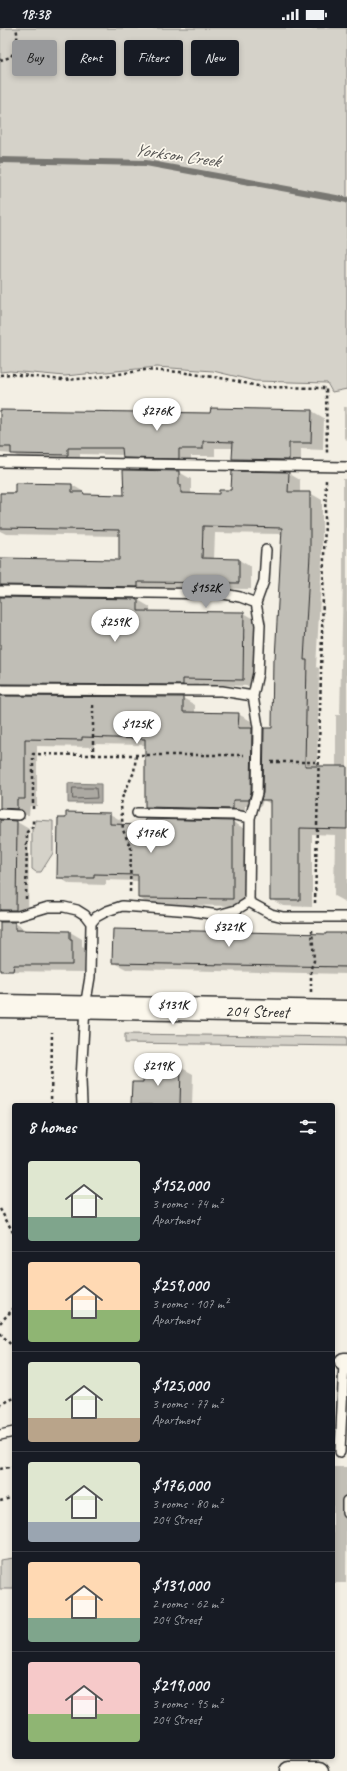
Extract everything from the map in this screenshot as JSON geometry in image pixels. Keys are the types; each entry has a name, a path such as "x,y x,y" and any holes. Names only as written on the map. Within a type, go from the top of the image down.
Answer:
{"street":[{"name":"204 Street","path":"0,1006 347,1012"},
{"path":"289,1771 320,1771"}],"lane":[{"path":"0,462 347,467"},
{"path":"249,902 250,818 257,793 258,755 258,727 253,696 258,673 260,625 256,603 264,581 266,550"},
{"path":"0,591 224,594 240,597 256,603"},
{"path":"0,690 222,691 253,696"},
{"path":"137,813 235,814 250,818"},
{"path":"0,814 19,815"},
{"path":"82,1103 81,1080 85,1007 90,977 91,924 96,917 114,908 122,906 192,911 218,915 236,910 249,902"},
{"path":"249,902 271,914 283,916 347,917"},
{"path":"0,916 18,916 48,907 64,907 77,910 85,915 91,924"},
{"path":"340,1452 345,1362"},
{"path":"0,1435 12,1432"},
{"path":"347,1500 347,1513"}],"path":[{"path":"0,60 11,58 15,48 17,33 16,28"},
{"path":"93,755 94,690"},
{"path":"33,810 33,754 136,756 137,753 258,755 267,762 319,762"},
{"path":"130,906 131,848 122,830 121,805 122,798 134,772 136,756"},
{"path":"26,914 27,832 33,826 33,818"},
{"path":"310,1012 311,968 314,961 312,926"},
{"path":"51,1103 52,1032"},
{"path":"0,1209 12,1230"},
{"path":"0,1323 12,1310"},
{"path":"0,1334 12,1346"},
{"path":"0,1405 12,1399"},
{"path":"0,1469 12,1466"},
{"path":"0,1501 12,1498"}],"shaded area":[{"path":"0,28 347,28 347,389 332,392 327,383 255,381 213,371 157,367 65,376 10,371 0,372"},
{"path":"35,820 53,821 53,853 41,872 36,872 32,869 32,830 35,825"},
{"path":"125,1034 347,1037 347,1046 125,1043"},
{"path":"12,1558 12,1589 0,1589 0,1560"}],"water":[{"path":"68,783 101,784 101,803 68,803"}],"building":[{"path":"211,408 312,410 311,443 289,443 289,460 232,459 233,442 203,441 203,449 179,449 179,459 123,458 122,448 68,448 68,455 11,454 11,447 0,447 0,410 210,413"},
{"path":"123,470 179,471 179,485 181,485 181,493 219,494 219,490 231,490 232,471 289,472 288,492 310,492 310,555 304,660 307,660 305,766 347,766 347,829 300,828 300,900 270,900 270,800 261,800 263,793 264,728 272,728 273,659 275,659 282,528 203,526 202,558 239,559 239,583 138,582 138,587 0,585 0,558 119,560 119,530 0,528 0,493 15,493 15,483 72,484 72,492 83,492 84,494 124,495"},
{"path":"0,597 138,599 138,611 244,612 243,680 183,679 183,685 0,684"},
{"path":"0,696 183,697 183,712 239,713 238,728 252,728 251,792 249,800 233,800 233,809 145,807 145,739 82,737 82,740 25,739 25,799 17,799 17,809 0,808"},
{"path":"66,812 110,813 110,824 145,825 145,819 233,821 233,899 138,898 138,875 94,874 94,878 57,878 58,818 66,818"},
{"path":"0,820 17,821 16,910 0,910"},
{"path":"0,922 15,922 15,930 70,931 70,940 72,940 72,965 14,965 13,971 0,971"},
{"path":"113,929 326,934 347,933 347,967 112,963"},
{"path":"144,1066 181,1066 180,1103 131,1103 132,1082 143,1082"}],"waterway":[{"name":"Yorkson Creek","path":"0,160 146,163 347,200"}]}
